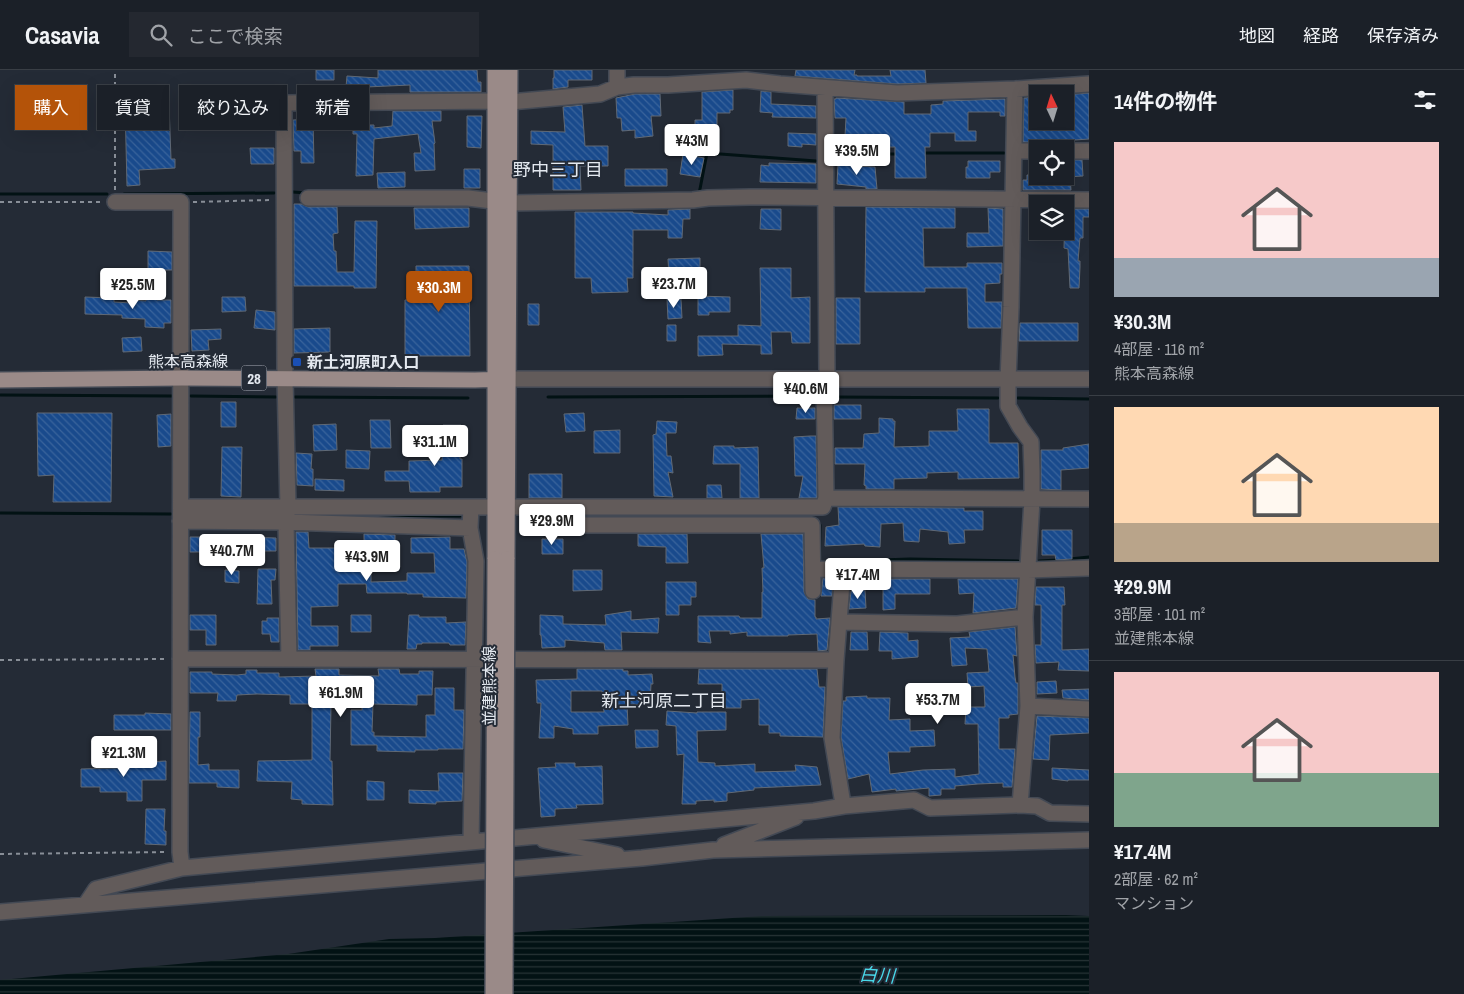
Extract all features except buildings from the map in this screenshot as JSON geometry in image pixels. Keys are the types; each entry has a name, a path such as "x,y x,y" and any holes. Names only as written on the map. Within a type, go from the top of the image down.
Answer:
{"main road":[{"path":"495,70 494,101 502,202 502,379"},
{"path":"502,202 510,102 510,70"},
{"name":"熊本高森線","path":"0,380 182,378 502,379"},
{"name":"並建熊本線","path":"492,994 502,507 502,379"},
{"name":"並建熊本線","path":"501,559 506,994"}],"street":[{"path":"617,70 617,87"},
{"path":"289,659 284,103 510,102 600,94 617,87 634,85 668,85 746,75 825,88 897,94 1089,84"},
{"path":"533,507 533,525 812,525 822,519 825,503 825,88"},
{"path":"1015,89 1008,406 1031,442 1032,500 1025,617 1028,706 1020,805"},
{"path":"1014,151 1029,151"},
{"path":"1074,151 1089,151"},
{"path":"308,198 468,198 502,202 693,200 750,197 1089,200"},
{"path":"115,202 181,202 180,852 182,868"},
{"path":"502,379 1089,379"},
{"path":"181,514 287,515 471,507 1089,499"},
{"path":"471,507 470,528 476,561 471,842"},
{"path":"287,515 470,528"},
{"path":"812,525 813,591"},
{"path":"813,569 1028,570 1089,568"},
{"path":"843,570 832,738 842,804 844,806"},
{"path":"839,622 957,624 1025,617"},
{"path":"180,659 836,660"},
{"path":"1028,706 1089,709"},
{"path":"86,904 96,890 182,868 814,811 844,806 914,800 930,808 1020,805 1037,806 1050,813 1089,814"},
{"path":"713,850 814,811"},
{"path":"528,837 634,858"},
{"path":"0,912 713,850 1089,840"}],"path":[{"path":"0,202 115,202 115,70"},
{"path":"181,202 284,199"},
{"path":"0,660 180,659"},
{"path":"0,854 180,852"}],"water":[{"name":"白川","path":"762,916 1089,916 1089,994 0,994 0,980 288,954 389,939 435,938"}],"waterway":[{"path":"699,194 707,153 816,161"},
{"path":"922,153 1004,153"},
{"path":"835,162 851,163 855,154 898,154"},
{"path":"293,192 307,193"},
{"path":"124,194 274,193"},
{"path":"0,194 107,194"},
{"path":"0,395 172,396"},
{"path":"191,396 276,397"},
{"path":"548,397 815,396"},
{"path":"295,397 468,398"},
{"path":"833,397 998,398"},
{"path":"1018,398 1089,399"},
{"path":"0,513 171,514"},
{"path":"543,515 721,514"},
{"path":"304,515 460,516"},
{"path":"820,525 820,562 910,559 1018,561"},
{"path":"1070,559 1089,557"},
{"path":"1039,561 1058,560"}],"place":[{"name":"新土河原町入口","path":"297,362"}],"district":[{"name":"野中三丁目","path":"558,169"},
{"name":"新土河原二丁目","path":"664,700"}]}
